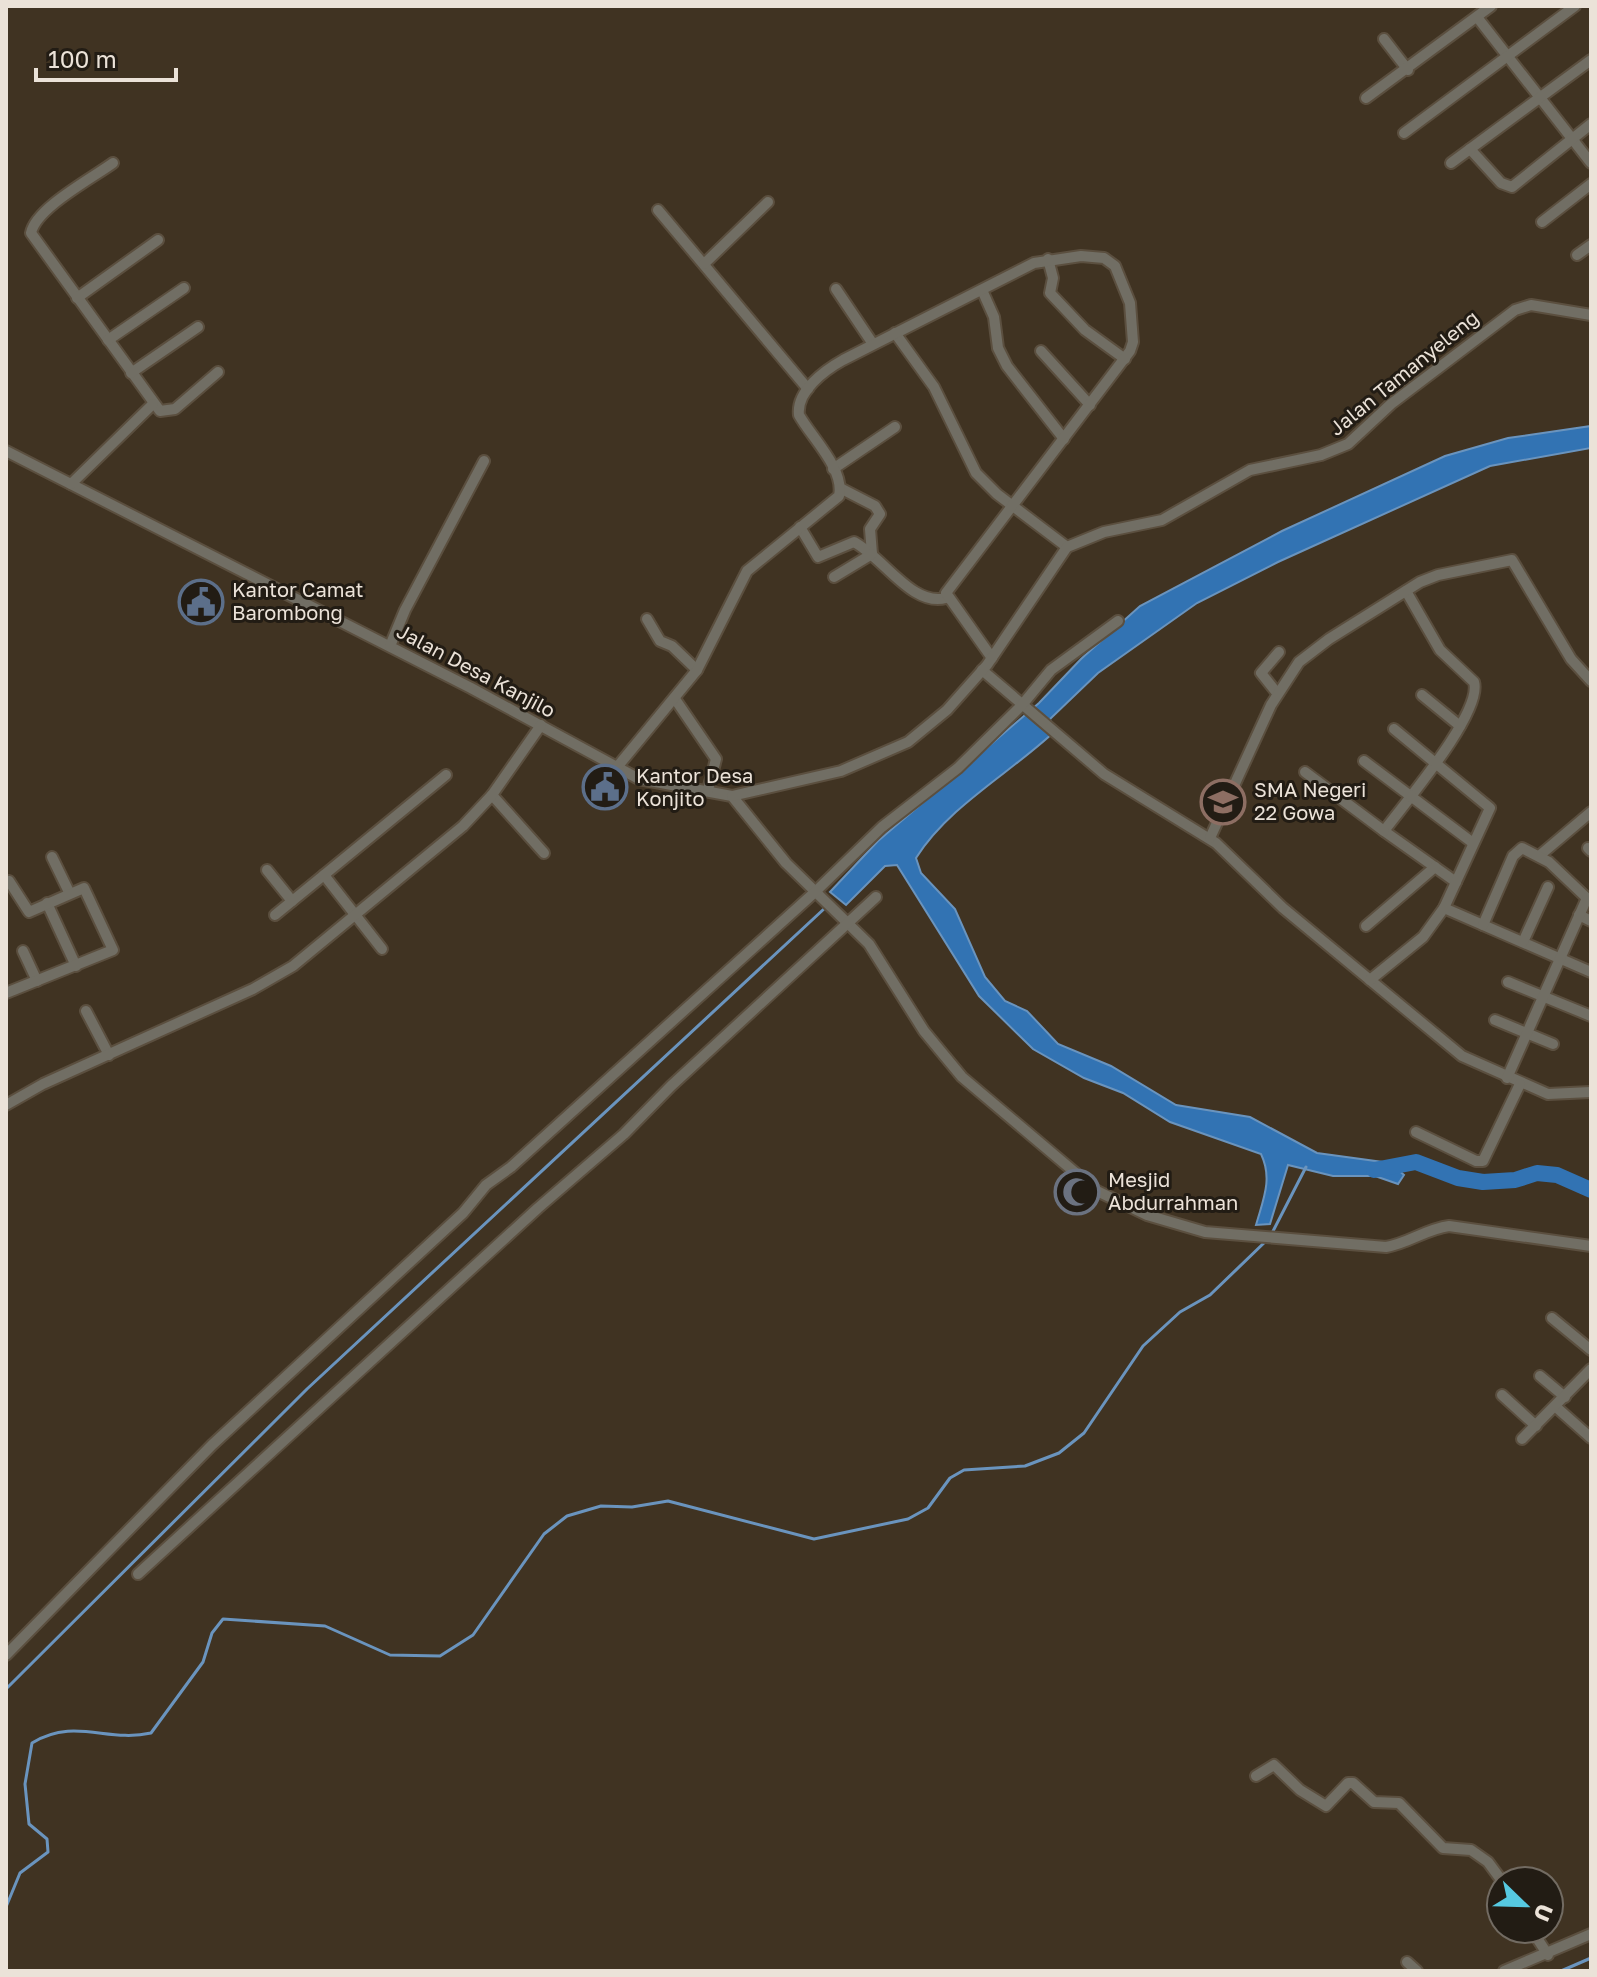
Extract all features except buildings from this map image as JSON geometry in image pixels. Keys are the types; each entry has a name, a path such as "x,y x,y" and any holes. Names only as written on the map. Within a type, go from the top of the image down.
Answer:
{"street":[{"path":"1366,98 1491,6"},
{"path":"1404,133 1575,6"},
{"path":"1477,17 1591,163"},
{"path":"1384,39 1408,70"},
{"path":"1451,163 1543,99 1591,60"},
{"path":"1470,149 1501,183 1512,187 1591,124"},
{"path":"113,163 33,224 31,233 160,411 169,413 218,372"},
{"path":"1542,222 1591,184"},
{"path":"704,264 768,202"},
{"path":"658,210 808,389"},
{"path":"77,298 158,240"},
{"path":"1577,255 1591,245"},
{"path":"872,554 870,529 880,514 875,506 840,488 833,469 799,415 800,404 808,389 833,365 1048,259 1093,257 1115,266 1125,287 1133,330 1133,342 1125,359 948,588 946,598 992,658"},
{"path":"1048,259 1053,278 1050,293 1085,330 1125,359"},
{"path":"108,340 184,288"},
{"path":"836,289 873,344"},
{"path":"982,290 994,317 998,348 1007,366 1064,439"},
{"name":"Jalan Tamanyeleng","path":"1067,547 1104,532 1162,520 1250,470 1321,455 1348,444 1391,404 1515,310 1531,305 1591,315"},
{"path":"131,373 198,327"},
{"path":"895,333 934,387 976,473 1012,507 1067,547 992,658 929,727 897,749 841,771 732,796 786,863 869,944 924,1031 962,1077 1097,1191 1147,1215 1192,1230 1246,1237 1386,1247 1405,1243 1431,1228 1449,1226 1591,1246"},
{"path":"1041,351 1090,405"},
{"path":"71,484 153,404"},
{"path":"833,469 895,427"},
{"name":"Jalan Desa Kanjilo","path":"6,451 654,784 732,796"},
{"path":"390,646 405,610 484,461"},
{"path":"618,766 697,670 747,571 833,502 840,488"},
{"path":"800,527 818,557 854,542 872,554 919,597 934,601 946,598"},
{"path":"834,577 872,554"},
{"path":"1210,838 1290,671 1305,657 1406,591 1438,575 1512,560 1571,659 1591,681"},
{"path":"1384,831 1460,726 1473,702 1476,685 1440,650 1406,591"},
{"path":"647,619 660,641 672,646 697,670"},
{"path":"6,1655 212,1445 463,1213 486,1185 511,1167 817,894 882,827 945,779 1025,707 1051,670 1118,621"},
{"path":"1277,693 1261,673 1279,652"},
{"path":"982,670 1104,774 1210,838 1276,902 1462,1056 1548,1094 1591,1092"},
{"path":"1422,695 1460,726"},
{"path":"675,699 716,759 708,790"},
{"path":"7,1102 275,978 305,958 356,912 463,826 492,795 541,725"},
{"path":"1370,980 1423,937 1444,908 1490,806 1394,729"},
{"path":"1364,761 1473,843"},
{"path":"1305,772 1456,882"},
{"path":"275,915 446,775"},
{"path":"492,795 544,853"},
{"path":"1539,856 1591,812"},
{"path":"1483,925 1516,851 1526,849 1539,856 1589,900 1579,915 1507,1078"},
{"path":"52,857 69,892"},
{"path":"1366,926 1435,867"},
{"path":"267,870 292,901"},
{"path":"324,875 382,949"},
{"path":"6,993 111,952 113,947 86,889 69,892 27,911 9,881"},
{"path":"1523,942 1548,887"},
{"path":"138,1574 624,1134 846,921 876,897"},
{"path":"47,903 76,966"},
{"path":"1444,908 1591,972"},
{"path":"1579,915 1591,921"},
{"path":"23,951 37,981"},
{"path":"1508,982 1591,1016"},
{"path":"86,1011 109,1055"},
{"path":"1495,1020 1553,1044"},
{"path":"1416,1132 1476,1161 1483,1161 1520,1084"},
{"path":"1552,1318 1591,1350"},
{"path":"1540,1376 1565,1397"},
{"path":"1522,1439 1588,1377"},
{"path":"1502,1395 1536,1426"},
{"path":"1556,1407 1591,1438"},
{"path":"1256,1776 1274,1765 1300,1790 1326,1806 1348,1783 1353,1783 1374,1802 1399,1803 1443,1848 1465,1848 1484,1858 1489,1865"},
{"path":"1504,1971 1548,1955 1591,1934"},
{"path":"1541,1945 1548,1955"},
{"path":"1407,1962 1417,1971"}],"water":[{"path":"1591,426 1591,448 1490,466 1278,562 1197,603 1098,673 1050,719 1054,732 962,806 916,858 921,873 955,909 985,977 1005,1001 1027,1011 1058,1044 1111,1066 1176,1105 1250,1117 1317,1153 1390,1163 1404,1175 1398,1184 1375,1176 1333,1176 1288,1165 1270,1224 1256,1225 1267,1181 1261,1154 1170,1122 1123,1093 1084,1078 1033,1049 979,996 897,865 885,866 846,905 830,892 878,841 1039,703 1081,659 1140,606 1282,531 1445,456 1508,438"}],"waterway":[{"path":"6,1689 307,1389 825,908"},
{"path":"1374,1170 1416,1162 1458,1178 1483,1182 1515,1180 1537,1173 1557,1175 1591,1190"},
{"path":"1271,1235 1306,1167"},
{"path":"6,1907 20,1873 48,1852 47,1839 29,1824 25,1784 32,1743 63,1732 151,1733 203,1662 212,1633 223,1619 325,1626 390,1655 440,1656 473,1635 544,1534 567,1516 601,1506 632,1507 668,1501 814,1539 908,1519 928,1508 950,1478 964,1470 1025,1466 1059,1453 1084,1433 1143,1346 1180,1312 1210,1295 1266,1241"},
{"path":"1561,1971 1591,1958"}],"place":[{"name":"Kantor Camat Barombong","path":"201,602"},
{"name":"Kantor Desa Konjito","path":"605,787"},
{"name":"SMA Negeri 22 Gowa","path":"1223,802"},
{"name":"Mesjid Abdurrahman","path":"1077,1192"}]}
